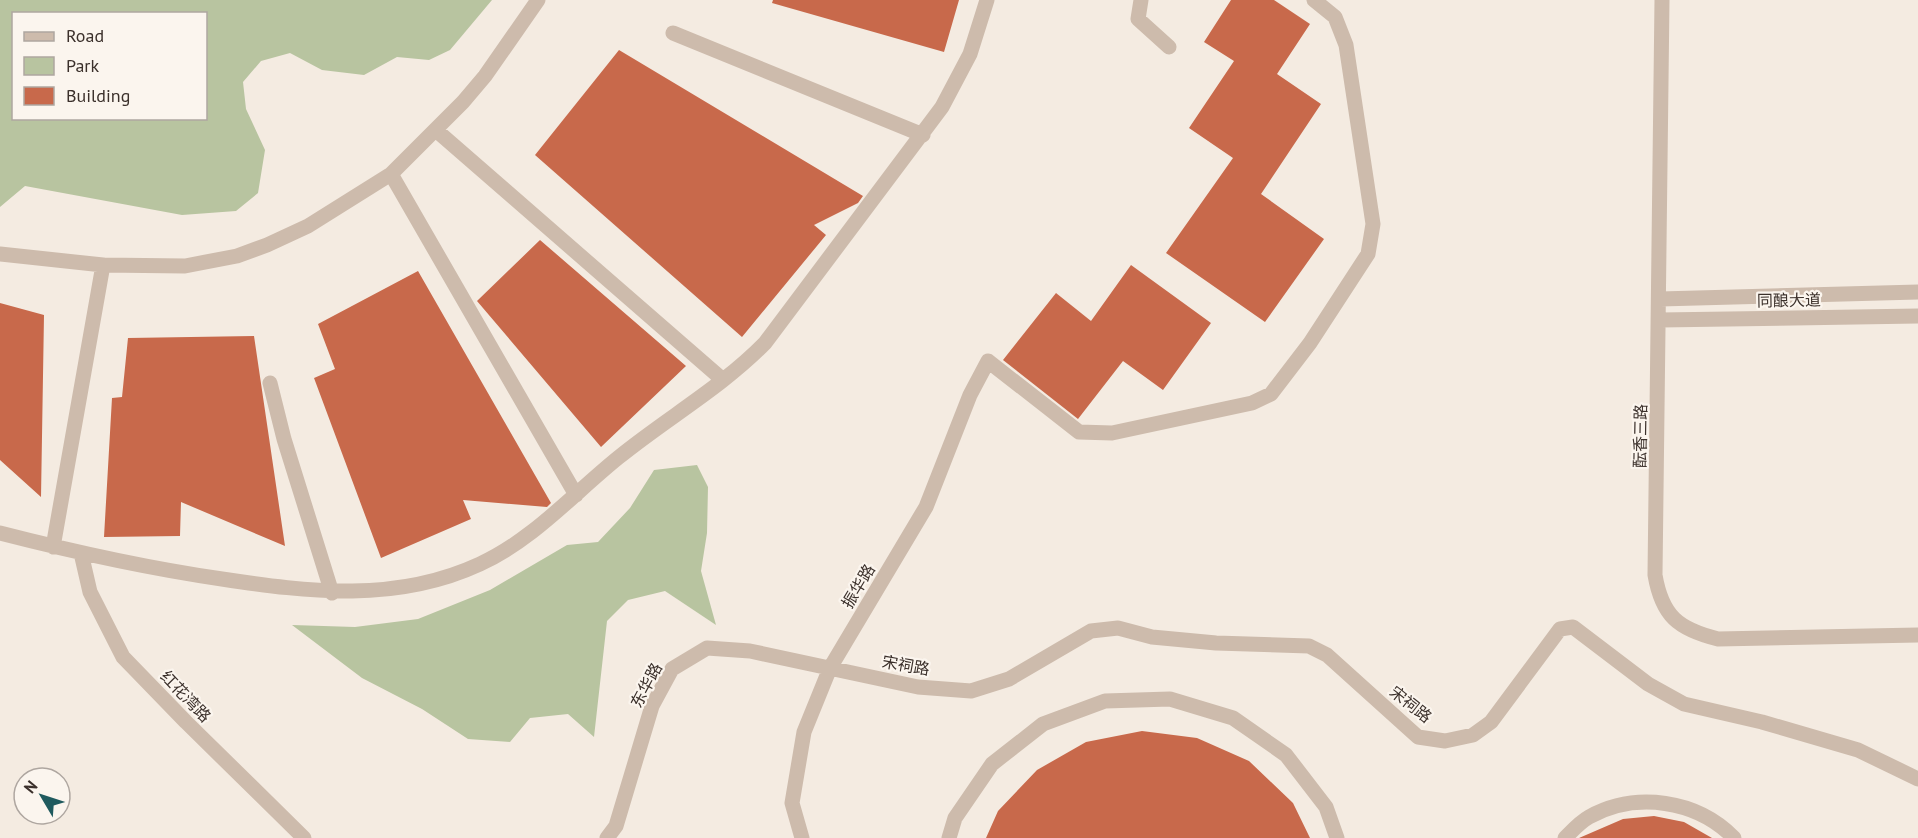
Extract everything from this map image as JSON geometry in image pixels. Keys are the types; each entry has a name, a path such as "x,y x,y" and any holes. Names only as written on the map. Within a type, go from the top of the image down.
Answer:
{"street":[{"path":"0,254 103,265 185,266 237,256 308,226 391,174 437,131 485,76 538,0"},
{"path":"0,533 143,568 298,591 332,592 392,590 429,582 478,565 510,548 547,522 657,427 742,366 765,343 923,135 957,82 970,54 987,0"},
{"path":"1141,0 1138,19 1168,47"},
{"name":"振华路","path":"802,838 792,803 804,732 830,668 926,507 970,395 988,361 1079,432 1112,433 1252,403 1270,393 1310,343 1368,254 1373,224 1346,45 1335,16 1314,0"},
{"name":"酝香三路","path":"1662,0 1660,320 1655,575 1659,596 1667,612 1679,624 1698,634 1718,639 1918,635"},
{"path":"673,33 923,135"},
{"path":"437,131 723,380"},
{"path":"391,174 576,495"},
{"path":"53,547 103,265"},
{"name":"同酿大道","path":"1660,299 1918,292"},
{"name":"同酿大道","path":"1660,320 1918,316"},
{"path":"270,382 284,439 332,592"},
{"name":"红花湾路","path":"81,553 90,592 123,657 304,838"},
{"name":"宋祠路","path":"830,668 918,687 971,691 1010,679 1091,631 1118,628 1152,637 1205,642 1309,646 1327,655 1418,736 1445,741 1473,735 1491,722 1548,642 1560,629 1573,627 1648,684 1684,704 1762,722 1858,750 1918,779"},
{"name":"东华路","path":"607,838 616,826 652,706 672,669 707,648 750,651 830,668"},
{"path":"949,838 955,818 992,764 1043,724 1105,701 1170,699 1233,718 1286,755 1326,807 1337,838"},
{"path":"1564,838 1589,817 1625,803 1664,802 1701,813 1734,838"}],"green space":[{"path":"0,0 492,0 450,50 429,60 397,57 364,75 322,70 290,53 261,61 243,82 246,109 265,150 258,193 236,211 182,215 25,186 0,207"},
{"path":"697,465 708,487 707,533 701,571 716,625 665,591 628,600 607,621 594,737 568,714 530,718 510,742 468,739 422,709 362,678 292,625 355,627 418,619 490,590 567,545 598,542 630,508 654,470"}],"building":[{"path":"773,0 959,0 944,52 772,3"},
{"path":"1231,0 1274,0 1310,24 1277,74 1321,104 1261,194 1324,239 1265,322 1166,253 1233,158 1189,128 1234,61 1204,42"},
{"path":"619,50 863,196 858,203 814,225 826,235 742,337 535,155"},
{"path":"540,240 686,366 601,447 477,301"},
{"path":"1131,265 1211,323 1163,390 1123,361 1078,419 1003,360 1056,293 1091,321"},
{"path":"418,271 551,503 547,507 463,500 471,519 381,558 314,378 335,369 318,324"},
{"path":"0,303 44,315 41,497 0,460"},
{"path":"254,336 285,546 181,502 180,536 104,537 112,398 122,397 128,338"},
{"path":"1142,731 1197,738 1249,761 1293,803 1310,838 986,838 998,811 1037,770 1086,742"},
{"path":"1654,816 1684,822 1712,838 1579,838 1623,819"}]}
